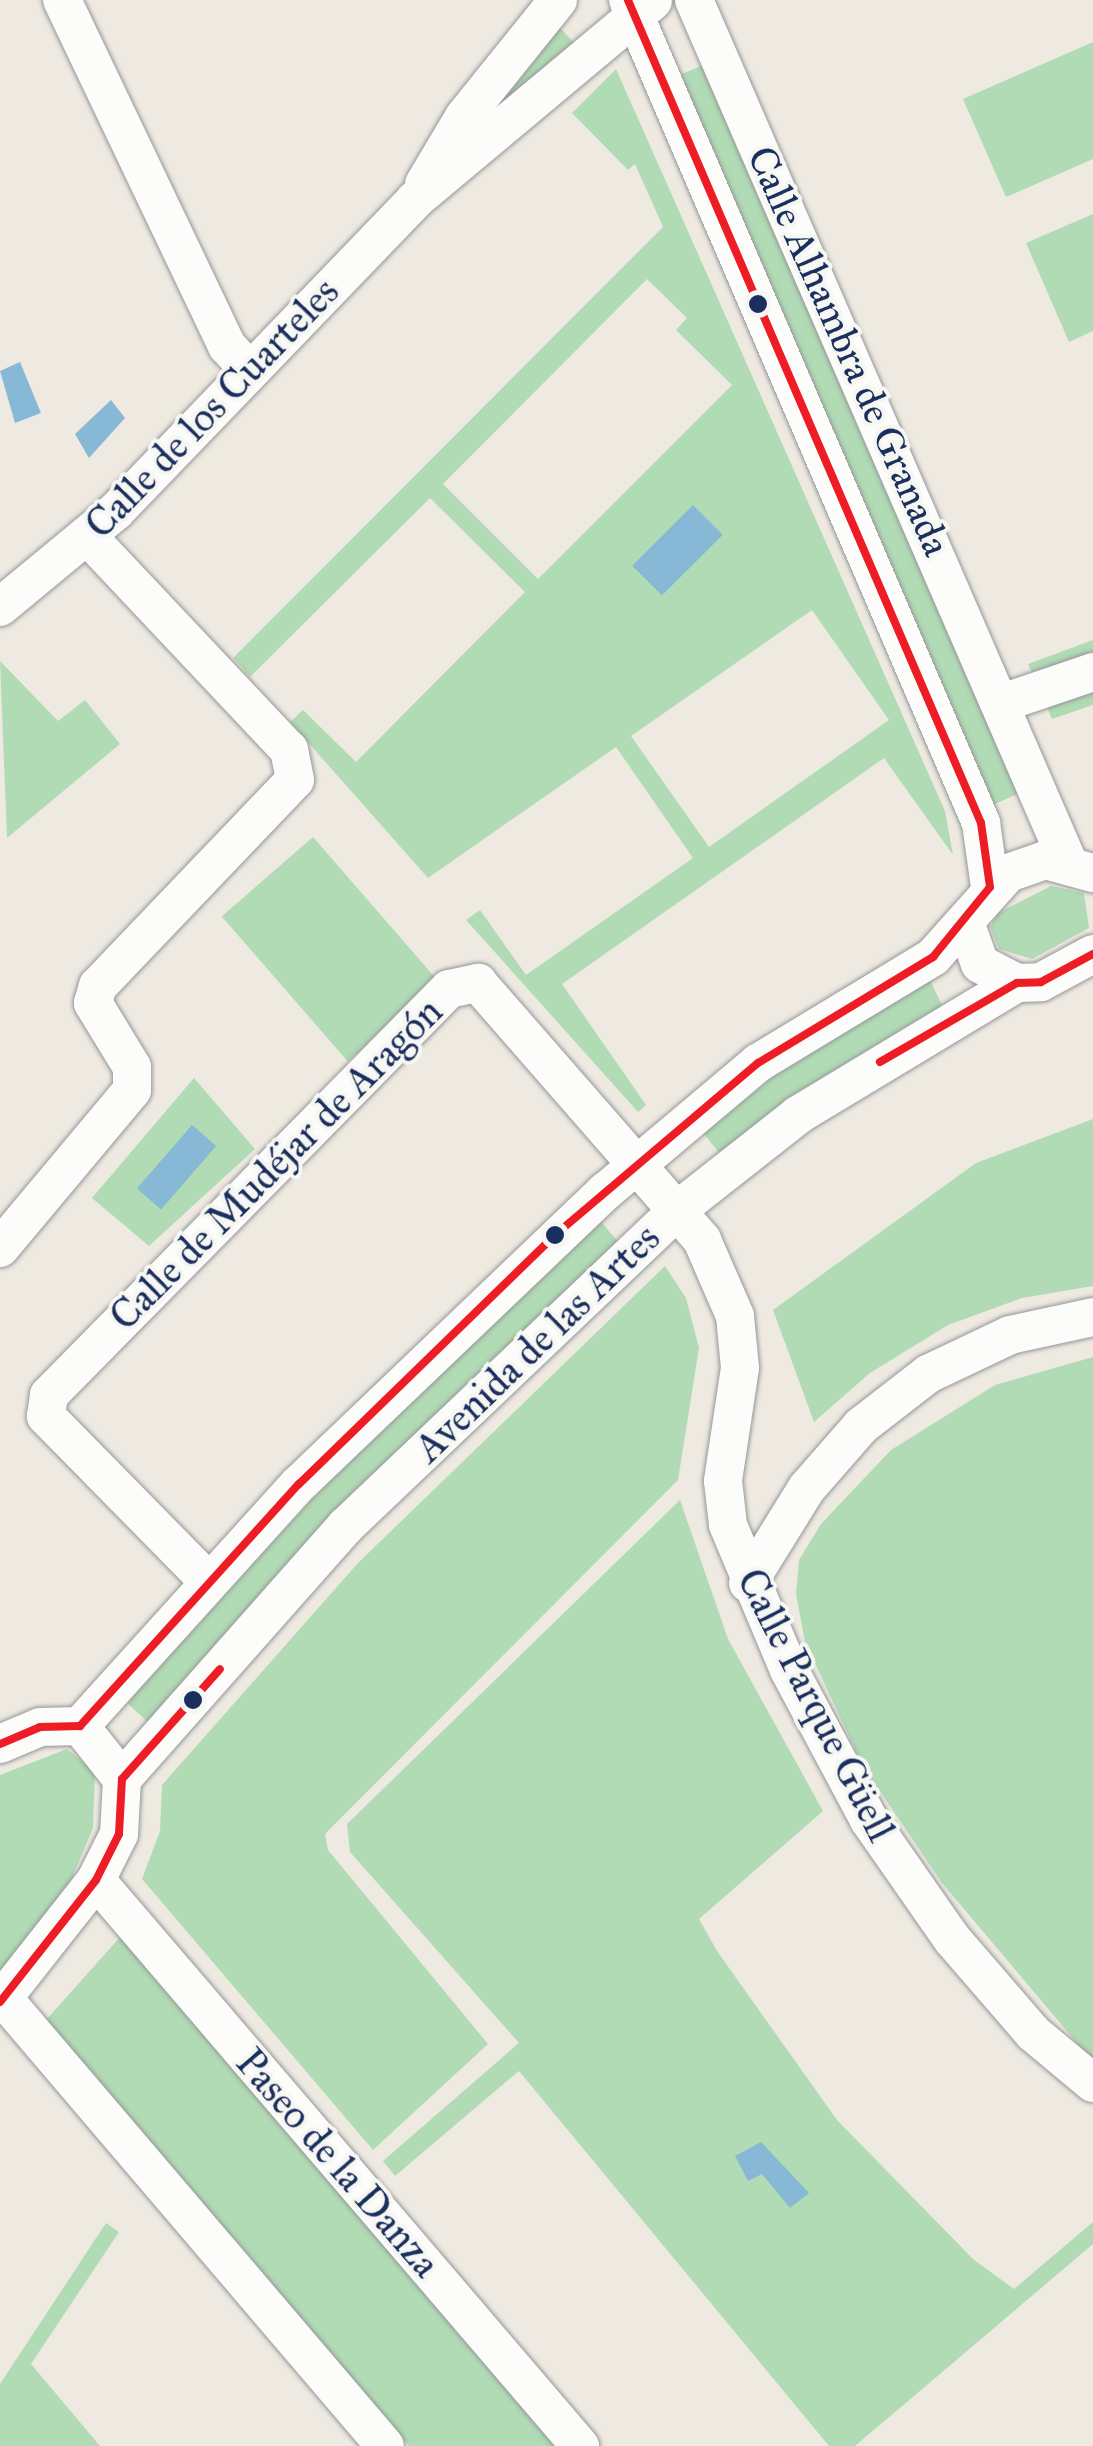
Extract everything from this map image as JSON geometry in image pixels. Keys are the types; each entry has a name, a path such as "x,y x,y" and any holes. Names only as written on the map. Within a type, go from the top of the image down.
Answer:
{"street":[{"path":"62,0 227,346 250,370"},
{"name":"Calle de los Cuarteles","path":"415,200 464,117 558,0"},
{"name":"Calle Alhambra de Granada","path":"694,0 1002,703 1086,869"},
{"name":"Calle de los Cuarteles","path":"0,607 88,537 415,200 639,4"},
{"name":"Calle Alhambra de Granada","path":"639,4 981,823 990,888"},
{"path":"0,1248 132,1090 132,1067 93,1003 98,986 295,780 289,750 88,537"},
{"path":"1002,703 1093,672"},
{"path":"990,888 1026,865 1086,869"},
{"name":"Avenida de las Artes","path":"80,1726 209,1582 421,1361 638,1164 758,1064 932,957 966,925 990,888"},
{"path":"966,925 980,964 1017,983"},
{"name":"Avenida de las Artes","path":"122,1778 346,1526 680,1208 798,1115 1017,983 1042,982 1093,954"},
{"name":"Calle de Mudéjar de Aragón","path":"209,1582 46,1416 49,1395 449,989 478,983 680,1208"},
{"name":"Calle Parque Güell","path":"680,1208 736,1316 740,1368 723,1481 748,1583 879,1835 952,1939 1033,2033 1093,2083"},
{"path":"748,1583 788,1514 861,1426 928,1374 1010,1335 1093,1317"},
{"path":"723,1481 743,1500 788,1514"},
{"path":"0,1744 40,1727 80,1726 122,1778 119,1834 96,1880 2,2000 385,2446"},
{"name":"Paseo de la Danza","path":"96,1880 580,2446"}],"green space":[{"path":"556,23 576,45 488,133 476,121"},
{"path":"1093,42 1093,159 1006,197 963,99"},
{"path":"708,63 1018,794 985,808 675,77"},
{"path":"616,69 945,811 953,855 884,758 562,984 646,1105 638,1112 466,920 480,910 526,975 693,858 616,747 428,878 290,722 303,710 356,762 525,592 430,498 250,677 233,658 663,227 635,164 628,170 572,113","holes":["647,279 687,318 676,330 732,385 538,579 443,484","812,610 889,720 709,847 631,736"]},
{"path":"1093,214 1093,331 1069,342 1026,243"},
{"path":"1093,640 1093,705 1052,719 1028,664"},
{"path":"0,661 58,721 85,700 120,744 7,838"},
{"path":"313,837 439,982 348,1061 222,916"},
{"path":"1051,886 1084,893 1089,928 1032,959 999,949 990,927 998,913"},
{"path":"929,978 942,1005 787,1099 720,1154 704,1134 770,1079"},
{"path":"194,1078 255,1149 149,1246 92,1198"},
{"path":"1093,1119 1093,1286 1022,1298 948,1325 870,1373 814,1422 773,1310 976,1163"},
{"path":"599,1219 619,1243 152,1726 127,1703 313,1498"},
{"path":"665,1266 686,1298 699,1348 678,1480 325,1834 328,1850 488,2044 373,2150 142,1879 160,1831 162,1785 358,1563"},
{"path":"1093,1357 1093,2062 942,1883 863,1766 805,1642 796,1594 799,1560 821,1524 891,1450 995,1385"},
{"path":"680,1500 728,1639 823,1811 699,1919 717,1951 837,2120 973,2259 1014,2289 1093,2222 1093,2244 855,2446 829,2446 519,2071 395,2176 383,2161 519,2043 350,1852 347,1824"},
{"path":"67,1749 95,1772 93,1828 64,1897 0,1972 0,1775"},
{"path":"121,1936 557,2446 409,2446 46,2020"},
{"path":"106,2223 119,2232 31,2364 100,2446 0,2446 0,2384"}],"water":[{"path":"20,362 41,413 15,423 0,371"},
{"path":"111,400 125,418 89,458 75,434"},
{"path":"693,505 723,535 662,596 632,566"},
{"path":"192,1125 216,1146 161,1209 137,1188"},
{"path":"761,2142 809,2193 790,2208 762,2174 748,2181 735,2156"}],"transit line":[{"path":"0,1744 40,1727 80,1726 299,1484 555,1235 758,1063 933,957 990,887 981,823 628,0"},
{"path":"880,1062 1017,983 1041,982 1093,954"},
{"path":"0,2002 96,1880 119,1834 122,1779 220,1669"}]}
